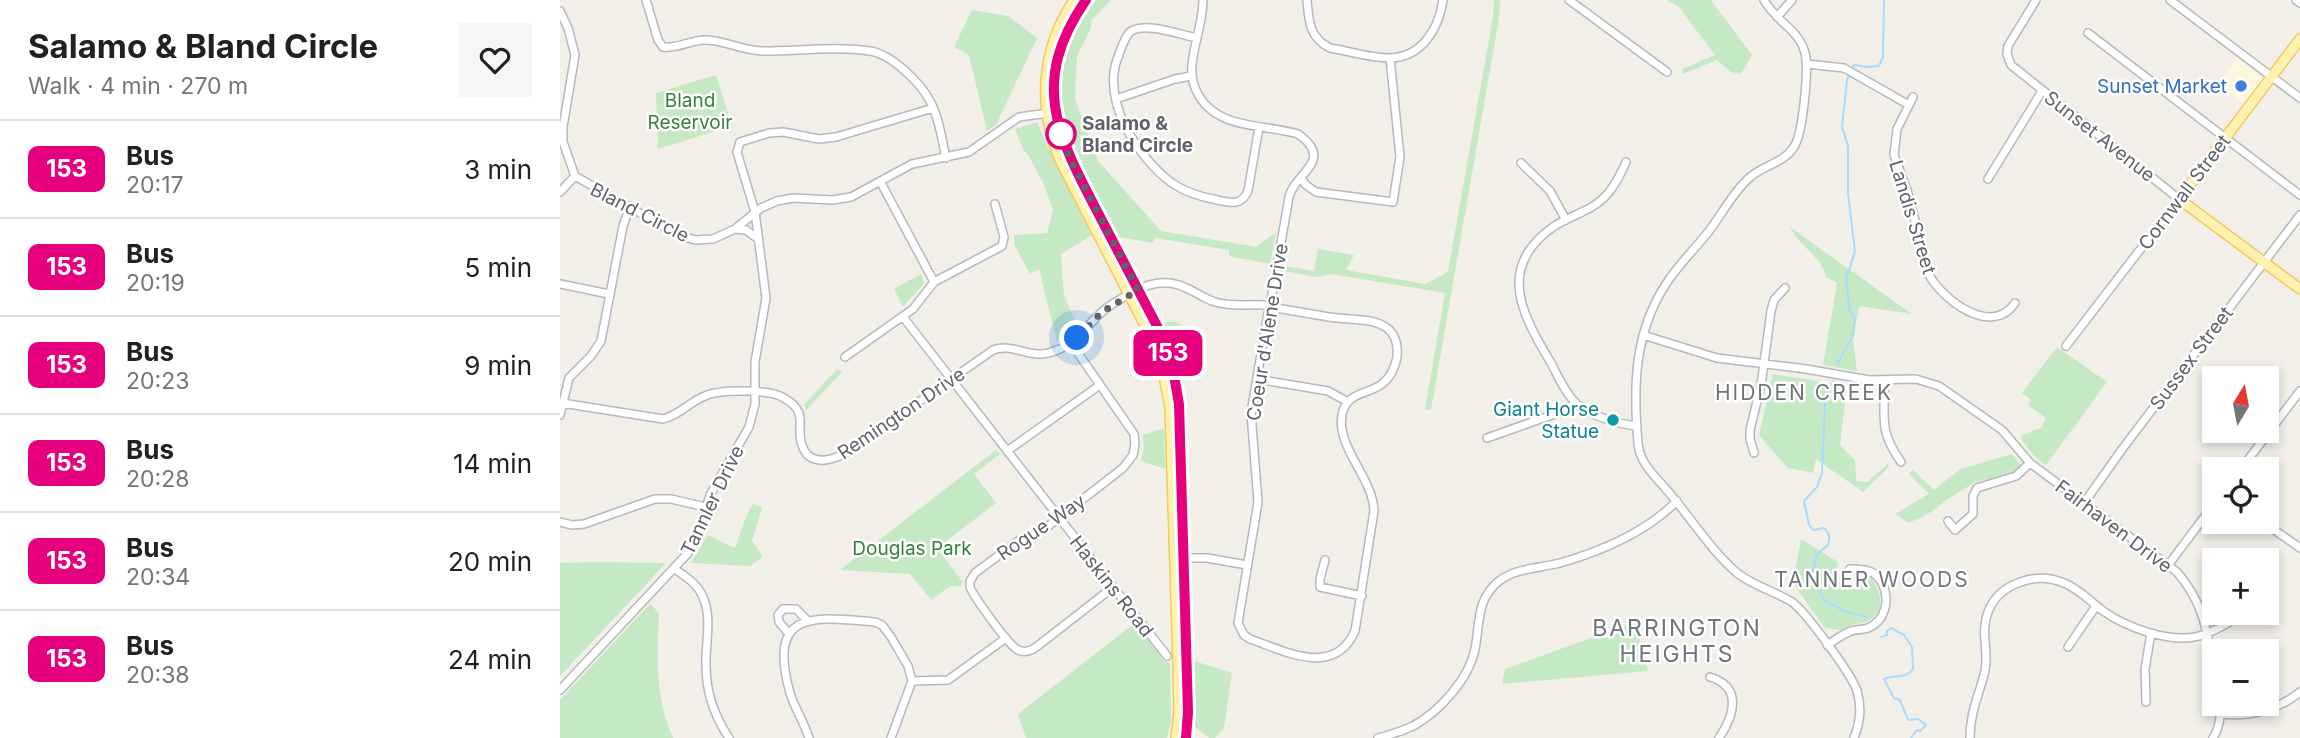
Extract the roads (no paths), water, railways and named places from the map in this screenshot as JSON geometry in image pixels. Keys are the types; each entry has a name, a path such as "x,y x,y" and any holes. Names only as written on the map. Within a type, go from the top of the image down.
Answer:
{"main road":[{"path":"1051,112 1045,84 1049,56 1060,24 1074,0"},
{"path":"1086,0 1060,52 1051,112 1051,136 1061,162 1168,353 1178,391 1179,558 1188,712 1181,738"},
{"name":"Cornwall Street","path":"2179,199 2300,39"},
{"name":"Sunset Avenue","path":"2179,199 2300,289"}],"street":[{"path":"646,0 658,40 663,47 671,48 701,40 758,51 870,51 884,55 900,65 927,96 933,108 946,158"},
{"path":"1116,99 1191,76 1203,0"},
{"path":"1307,0 1310,27 1322,44 1330,48 1390,58 1412,52 1429,38 1440,20 1443,0"},
{"path":"1569,0 1667,72"},
{"path":"1764,0 1769,9 1798,36 1803,45 1807,64 1801,130 1794,147 1778,163 1755,173 1744,182 1667,283 1654,305 1643,335 1637,364 1638,448 1650,472 1734,570 1793,603 1827,645 1857,691 1860,714 1854,738"},
{"path":"1777,17 1792,0"},
{"name":"Sunset Avenue","path":"2036,0 2009,43 2008,60 2016,70 2179,199"},
{"path":"2170,0 2300,98"},
{"path":"2296,0 2300,3"},
{"name":"Bland Circle","path":"560,11 575,55 564,114 562,142 575,176 595,190 630,206 677,234 695,240 713,239 734,229 755,212 772,203 790,198 832,200 861,193 912,164 946,158 978,147 1015,119 1051,112"},
{"path":"1197,38 1142,27 1131,31 1125,40 1113,70 1112,82 1132,138 1158,170 1184,190 1235,204 1246,195 1259,127"},
{"path":"2088,33 2300,195"},
{"path":"1301,178 1316,192 1393,202 1400,157 1390,58"},
{"path":"1807,64 1844,68 1909,105"},
{"name":"Coeur d'Alene Drive","path":"1191,76 1202,100 1215,113 1234,122 1298,134 1308,141 1312,153 1312,163 1290,190 1257,379 1251,427 1258,502 1238,617 1240,628 1250,639 1306,657 1328,657 1346,644 1354,631 1362,596 1374,508 1371,492 1342,430 1342,412 1348,402"},
{"path":"560,87 569,88"},
{"path":"1987,179 2042,91"},
{"name":"Landis Street","path":"1913,97 1895,137 1894,155 1907,190 1928,275 1944,295 1979,315 1992,318 2002,316 2015,303"},
{"name":"Tannler Drive","path":"560,691 675,569 697,537 716,482 749,427 755,404 755,362 766,302 755,212 737,152 740,142 769,133 792,133 819,139 836,137 933,108"},
{"path":"1626,162 1611,193 1594,206 1549,230 1529,251 1522,270 1519,295 1528,324 1576,403 1609,419 1637,426"},
{"path":"1521,163 1550,191 1566,220"},
{"path":"560,192 575,176"},
{"path":"880,181 934,282"},
{"name":"Cornwall Street","path":"2066,345 2179,199"},
{"path":"845,357 919,304 934,282 1002,246 1004,237 995,204"},
{"path":"560,415 569,378 592,356 601,341 623,228 630,206"},
{"name":"Sussex Street","path":"2084,503 2300,215"},
{"path":"734,229 749,231 758,239"},
{"name":"Remington Drive","path":"562,403 663,419 675,415 706,395 724,392 778,394 794,405 801,420 803,449 813,458 829,461 847,452 999,348 1037,355 1053,352 1071,343 1102,312 1153,283 1167,282 1176,283 1222,304 1269,306 1381,324 1391,331 1398,346 1393,372 1381,385 1356,395 1348,402"},
{"path":"560,285 609,294"},
{"path":"1754,453 1750,430 1765,364 1771,311 1774,300 1785,288"},
{"name":"Haskins Road","path":"903,317 1167,656"},
{"name":"Fairhaven Drive","path":"1643,335 1703,354 1869,380 1916,379 1943,388 2002,430 2029,463 2169,565 2189,587 2206,624 2209,639"},
{"name":"Rogue Way","path":"1006,638 971,591 972,577 1015,544 1039,533 1059,518 1122,468 1133,455 1134,434 1071,343"},
{"path":"1257,379 1328,391 1348,402"},
{"path":"1884,380 1884,433 1889,446 1901,461"},
{"path":"1007,451 1100,385"},
{"path":"2250,457 2300,391"},
{"path":"1487,438 1566,410 1576,403"},
{"path":"1948,521 1955,530 1961,527 1973,514 1973,496 1977,488 2016,476 2029,463"},
{"path":"560,522 584,524 656,499 671,499 706,507"},
{"path":"1378,738 1388,737 1413,726 1430,714 1466,673 1475,649 1481,605 1488,592 1500,581 1518,572 1560,563 1596,550 1648,524 1676,501"},
{"path":"2169,565 2202,520"},
{"path":"2279,533 2300,548"},
{"path":"1179,558 1207,558 1247,565"},
{"path":"1325,560 1320,587 1362,596"},
{"path":"675,569 704,597 707,612 708,688 719,723 729,738"},
{"path":"1827,645 1851,631 1871,626 1878,621 1885,609 1886,593 1875,573 1866,569 1850,569"},
{"path":"1970,738 1972,712 1985,670 1983,634 1988,611 2004,591 2019,582 2043,578 2067,583 2096,606 2129,625 2151,633 2182,638 2198,637 2224,625"},
{"path":"912,681 948,680 1006,638 1018,650 1030,651 1112,588"},
{"path":"2068,647 2096,606"},
{"path":"789,634 779,622 778,615 783,609 796,608 807,620"},
{"path":"809,738 787,677 785,648 789,634 807,620 882,625 891,637 908,666 912,681 891,738"},
{"path":"2146,702 2145,669 2151,633"},
{"path":"1710,677 1724,683 1732,702 1729,724 1719,738"},
{"path":"2279,705 2299,695"},
{"path":"2213,738 2221,716"}],"waterway":[{"path":"1852,69 1854,65 1879,66 1883,57 1884,0"},
{"path":"1837,364 1853,336 1855,318 1850,312 1846,280 1855,251 1848,193 1848,146 1842,127 1850,74"},
{"path":"1833,381 1825,403 1822,473 1817,487 1804,501 1809,525 1813,530 1824,528 1829,536 1828,545 1817,554 1812,576 1824,600 1844,611 1867,617"},
{"path":"1881,637 1887,635 1891,628 1904,635 1912,647 1913,669 1903,676 1884,679 1894,698 1900,700 1908,720 1918,719 1926,725 1920,731 1917,730 1911,738"}],"place":[{"name":"Sunset Market","path":"2241,86"},
{"name":"Salamo & Bland Circle","path":"1061,134"},
{"name":"Giant Horse Statue","path":"1613,420"}],"district":[{"name":"HIDDEN CREEK","path":"1804,393"},
{"name":"TANNER WOODS","path":"1872,580"},
{"name":"BARRINGTON HEIGHTS","path":"1677,641"}],"park label":[{"name":"Bland Reservoir","path":"690,111"},
{"name":"Douglas Park","path":"912,548"}]}
